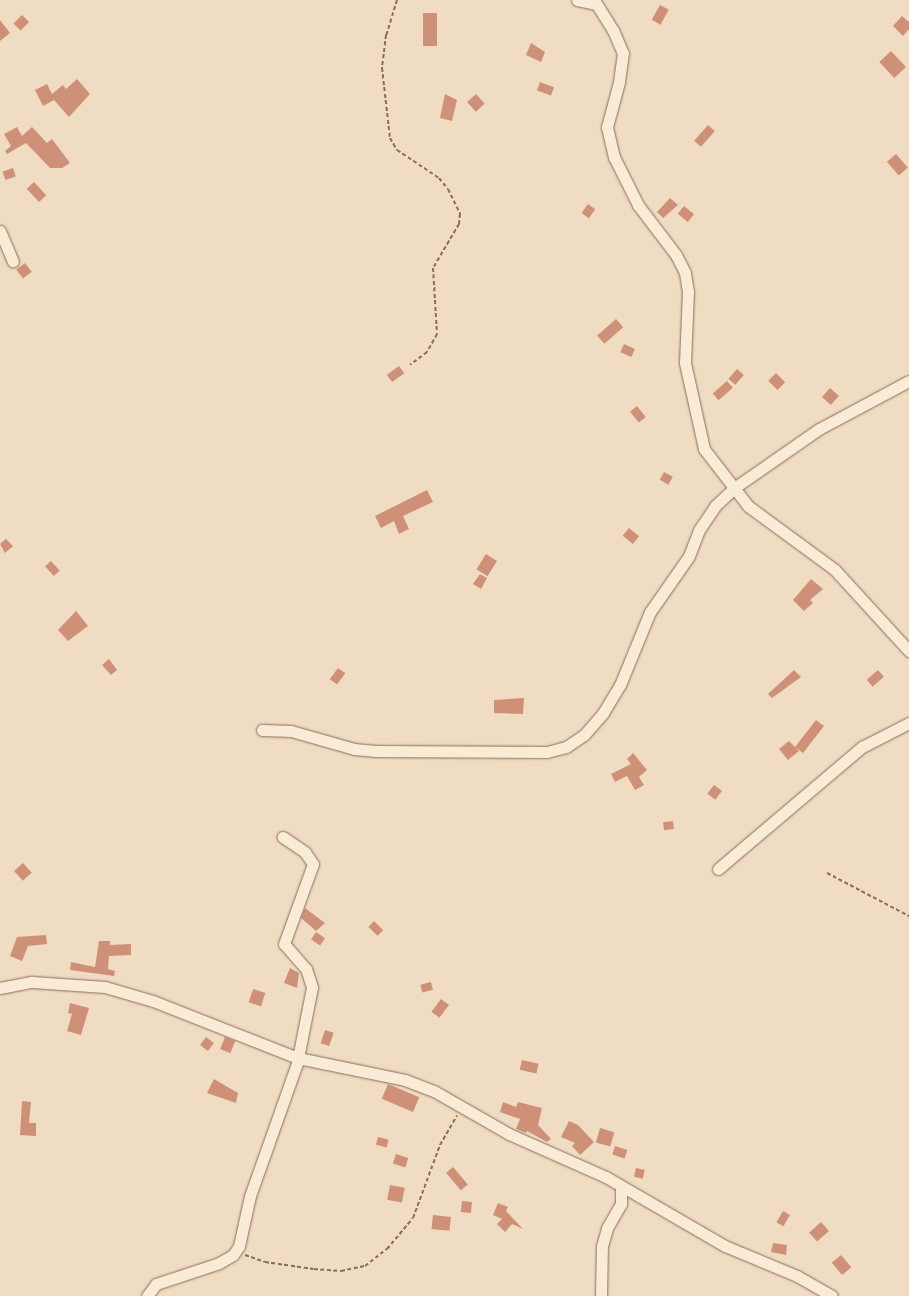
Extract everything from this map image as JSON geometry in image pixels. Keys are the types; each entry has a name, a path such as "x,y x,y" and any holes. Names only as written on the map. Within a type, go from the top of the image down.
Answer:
{"street":[{"path":"577,0 595,2 613,30 623,53 607,127 614,157 649,222 681,263 688,291 685,363 704,449 734,488 759,516 835,570 909,651"},
{"path":"0,231 12,261"},
{"path":"262,730 290,731 354,749 376,751 548,752 566,747 584,735 603,713 620,685 650,612 689,556 703,524 734,488 820,429 909,381"},
{"path":"718,869 862,747 909,723"},
{"path":"147,1296 156,1284 219,1263 236,1250 250,1196 298,1058 312,987 306,969 284,944 313,864 305,852 283,837"},
{"path":"0,988 32,982 105,987 146,999 298,1058 390,1076 434,1091 509,1134 621,1186 726,1246 797,1276 832,1296"},
{"path":"601,1296 602,1246 607,1228 621,1204 621,1186"}],"path":[{"path":"397,0 386,35 382,68 390,138 397,150 439,178 448,189 460,214 459,224 433,268 437,334 427,352 410,365"},
{"path":"826,873 909,916"},
{"path":"236,1250 251,1258 289,1266 341,1271 365,1266 388,1249 413,1218 440,1145 463,1107"}],"building":[{"path":"660,5 669,10 661,25 652,20"},
{"path":"423,13 437,13 437,46 423,46"},
{"path":"22,15 29,22 21,31 14,23"},
{"path":"902,16 909,22 909,29 903,36 893,26"},
{"path":"0,20 10,33 0,41"},
{"path":"531,43 545,52 541,62 526,55"},
{"path":"891,51 906,67 894,78 879,62"},
{"path":"77,79 90,94 69,117 54,100 43,106 35,90 47,84 52,94 63,85 66,89"},
{"path":"540,82 554,87 551,96 537,90"},
{"path":"445,94 457,100 452,121 440,118"},
{"path":"476,94 485,104 476,112 467,102"},
{"path":"708,125 715,131 701,147 694,141"},
{"path":"17,127 22,136 32,127 47,143 52,139 70,163 62,168 50,168 26,143 7,154 5,151 11,146 4,134"},
{"path":"896,154 908,168 899,175 887,162"},
{"path":"13,168 16,177 5,180 3,171"},
{"path":"34,182 46,195 39,202 27,189"},
{"path":"670,198 678,205 663,218 657,212"},
{"path":"588,204 595,209 589,218 582,213"},
{"path":"684,206 694,214 688,222 678,214"},
{"path":"25,263 32,272 23,278 16,270"},
{"path":"616,319 623,327 604,344 597,335"},
{"path":"624,344 635,349 631,357 620,352"},
{"path":"399,366 404,373 392,382 387,375"},
{"path":"737,369 744,375 735,385 728,379"},
{"path":"776,373 785,382 777,390 768,381"},
{"path":"727,381 733,388 719,400 713,393"},
{"path":"830,388 839,396 831,405 822,397"},
{"path":"637,406 646,417 639,423 630,412"},
{"path":"664,472 673,477 668,485 660,480"},
{"path":"427,490 433,502 403,516 409,529 399,534 394,521 381,528 375,516"},
{"path":"629,528 639,536 633,544 623,536"},
{"path":"6,539 13,546 5,553 0,544"},
{"path":"486,554 497,561 487,576 476,569"},
{"path":"51,561 60,571 54,576 45,566"},
{"path":"480,574 487,578 481,589 473,584"},
{"path":"811,579 823,589 810,600 813,603 804,611 793,600"},
{"path":"76,611 88,626 68,641 58,630"},
{"path":"109,659 117,670 111,675 102,665"},
{"path":"338,668 345,673 337,685 330,679"},
{"path":"794,670 801,677 772,698 768,694"},
{"path":"878,670 884,677 873,687 867,680"},
{"path":"524,698 523,714 494,713 494,700"},
{"path":"816,720 824,726 803,753 795,747"},
{"path":"789,741 799,751 788,760 779,749"},
{"path":"633,753 647,770 639,777 644,785 635,790 627,776 615,782 611,774 631,764 627,759"},
{"path":"714,785 722,791 715,800 707,794"},
{"path":"673,821 674,829 664,830 663,822"},
{"path":"23,863 32,873 23,881 14,871"},
{"path":"305,908 325,923 316,931 301,918"},
{"path":"374,921 383,930 378,936 368,927"},
{"path":"316,932 325,938 320,946 311,939"},
{"path":"46,935 47,944 28,946 22,961 10,956 17,937"},
{"path":"99,941 110,941 110,945 131,944 131,955 109,956 108,969 115,971 114,976 70,970 71,962 95,967"},
{"path":"290,968 299,973 297,988 284,983"},
{"path":"431,982 433,990 422,992 420,985"},
{"path":"253,989 265,993 261,1006 249,1002"},
{"path":"441,999 449,1005 439,1018 431,1012"},
{"path":"70,1003 89,1008 81,1035 67,1031 72,1014 68,1013"},
{"path":"325,1030 334,1033 329,1046 321,1043"},
{"path":"206,1037 214,1043 208,1051 200,1045"},
{"path":"225,1037 235,1041 230,1053 220,1049"},
{"path":"522,1060 539,1064 536,1074 520,1070"},
{"path":"214,1079 238,1093 236,1103 207,1093"},
{"path":"388,1084 419,1097 413,1112 382,1099"},
{"path":"22,1101 31,1102 29,1123 36,1123 36,1136 20,1135"},
{"path":"503,1102 516,1107 518,1102 542,1108 538,1125 551,1139 547,1142 527,1131 526,1133 516,1129 520,1119 500,1112"},
{"path":"569,1121 578,1125 594,1142 580,1155 572,1146 575,1143 561,1137"},
{"path":"600,1128 614,1132 610,1147 596,1142"},
{"path":"378,1137 389,1140 387,1148 376,1145"},
{"path":"615,1146 627,1150 625,1159 612,1155"},
{"path":"396,1154 408,1158 405,1168 393,1164"},
{"path":"453,1167 468,1185 461,1190 446,1173"},
{"path":"636,1168 645,1170 643,1179 634,1177"},
{"path":"390,1185 405,1188 402,1203 387,1200"},
{"path":"462,1201 472,1202 471,1213 461,1212"},
{"path":"498,1203 508,1207 506,1211 523,1229 512,1224 505,1232 497,1224 502,1219 493,1215"},
{"path":"783,1211 790,1215 783,1226 776,1222"},
{"path":"433,1215 451,1217 449,1231 432,1229"},
{"path":"821,1222 829,1231 817,1242 809,1233"},
{"path":"773,1243 787,1245 786,1255 771,1252"},
{"path":"841,1255 851,1267 842,1275 832,1263"}]}
